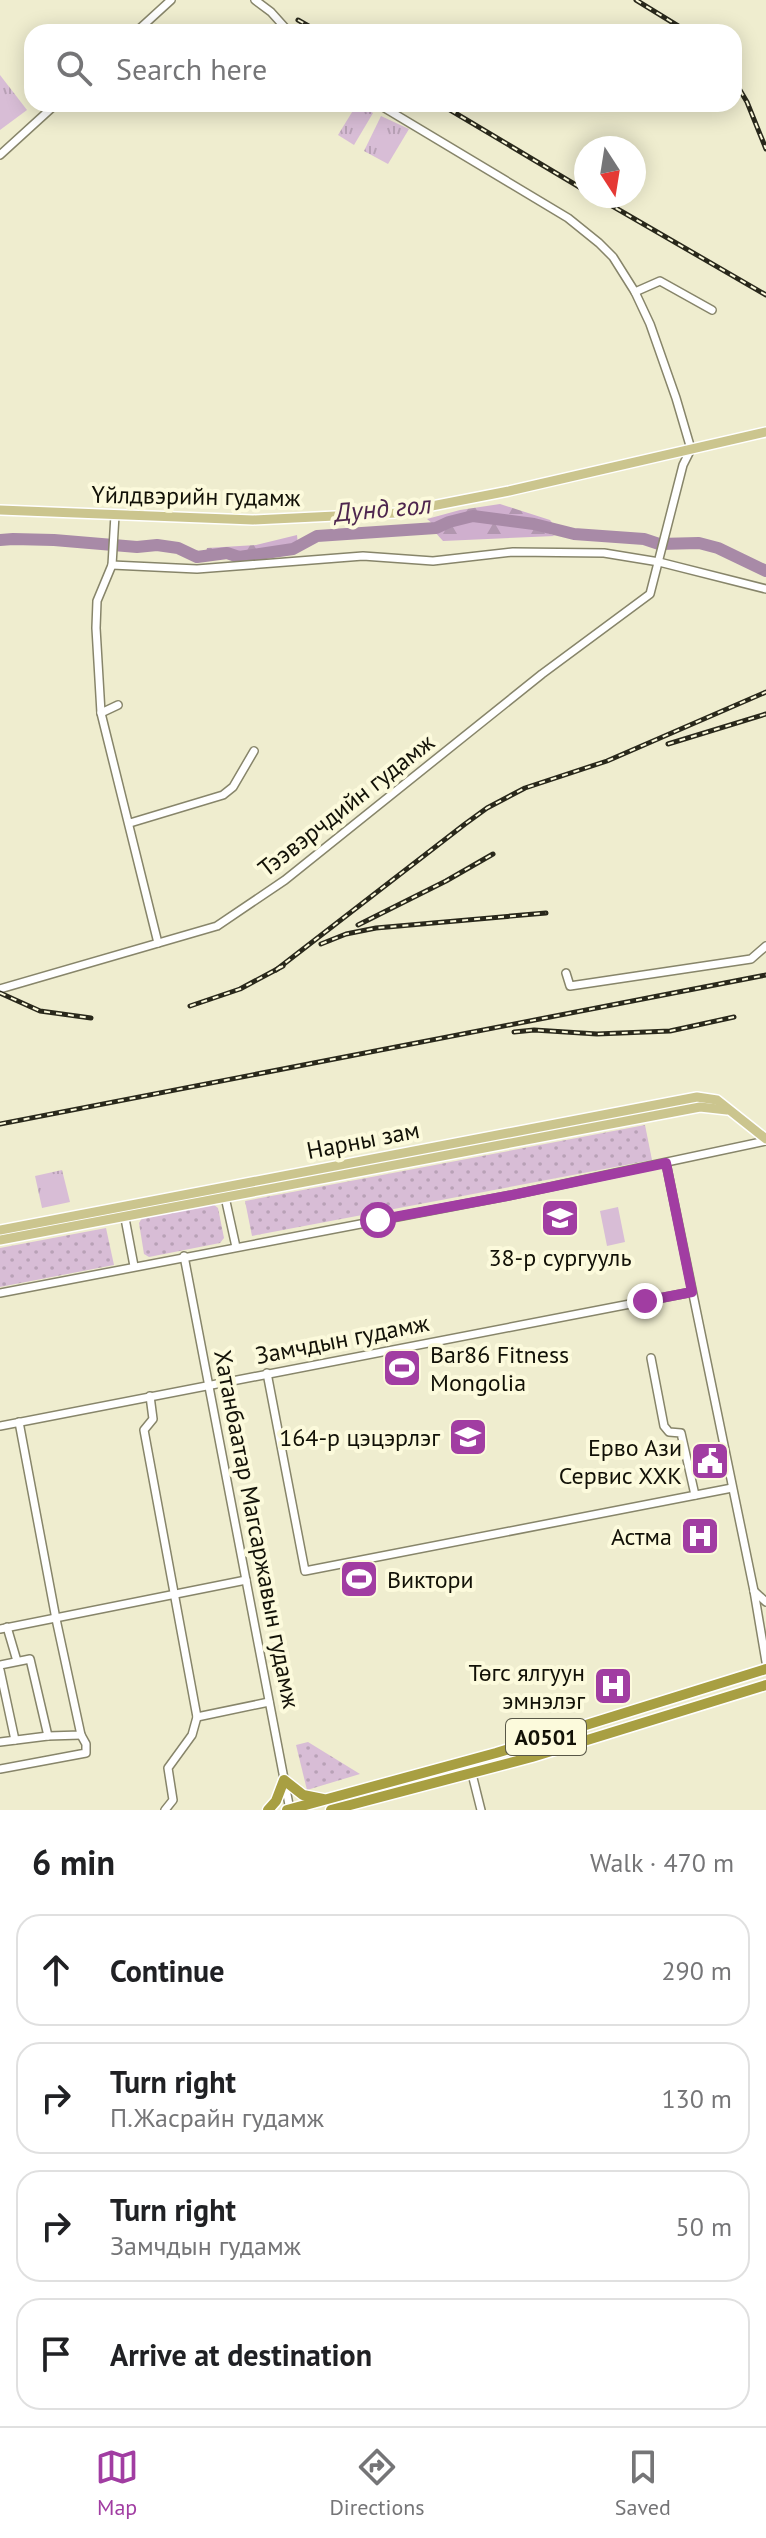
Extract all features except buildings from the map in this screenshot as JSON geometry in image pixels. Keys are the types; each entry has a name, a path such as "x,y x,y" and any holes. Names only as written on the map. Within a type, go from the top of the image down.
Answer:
{"highway":[{"name":"A0501","path":"289,1810 496,1753 766,1669"},
{"name":"A0501","path":"331,1810 472,1774 766,1685"},
{"path":"268,1810 276,1801 284,1780 303,1795 325,1800"}],"main road":[{"name":"Yйлдвэрийн гудамж","path":"0,510 115,520 253,520 396,513 509,491 766,432"},
{"name":"Нарны зам","path":"0,1230 224,1192 697,1097 717,1100 766,1140"},
{"name":"Нарны зам","path":"0,1240 123,1211"}],"street":[{"path":"145,24 171,0"},
{"path":"255,0 282,24"},
{"path":"0,155 47,112"},
{"path":"391,112 568,218 613,257 650,324 691,449"},
{"path":"635,292 660,281 712,310"},
{"name":"Тээвэрчдийн гудамж","path":"0,989 222,924 285,880 542,674 650,594 683,465 691,449"},
{"path":"115,520 112,562 97,601 101,713 158,943"},
{"path":"112,562 197,569 363,556 433,561 513,552 567,551 660,560 766,589"},
{"path":"101,713 118,705"},
{"path":"130,823 223,795 233,787 254,751"},
{"path":"566,973 570,986 751,959 766,946"},
{"path":"0,1293 507,1196 766,1140"},
{"path":"666,1163 766,1662"},
{"path":"224,1192 236,1247"},
{"path":"123,1211 134,1266"},
{"name":"Хатанбаатар Магсаржавын гудамж","path":"184,1256 289,1810"},
{"name":"Замчдын гудамж","path":"0,1426 692,1292"},
{"path":"651,1358 664,1426 669,1432 681,1433 695,1495"},
{"path":"267,1373 305,1571 732,1488"},
{"path":"150,1396 153,1419 144,1430 197,1717 192,1735 168,1768 173,1800 165,1810"},
{"path":"0,1769 86,1753 56,1619 19,1422"},
{"path":"17,1661 3,1628 246,1580"},
{"path":"754,1591 766,1602"},
{"path":"15,1740 0,1668 30,1659 48,1736"},
{"path":"197,1717 269,1702"},
{"path":"0,1742 81,1735"},
{"path":"472,1774 481,1810"}],"green space":[{"path":"0,75 24,106 24,112 0,130"},
{"path":"352,112 373,113 354,145 338,135"},
{"path":"381,116 409,129 388,164 364,151"},
{"path":"500,504 550,520 554,525 494,514 458,516 434,525 427,519 460,510"},
{"path":"479,519 535,528 555,536 443,541 434,531 460,521"},
{"path":"297,535 298,545 246,554 206,552 207,548 256,545"},
{"path":"645,1125 652,1160 252,1236 245,1201"},
{"path":"62,1170 70,1202 42,1208 35,1176"},
{"path":"213,1204 218,1208 224,1238 220,1243 149,1257 144,1254 139,1223 142,1218"},
{"path":"618,1207 625,1242 607,1246 600,1211"},
{"path":"106,1228 114,1265 0,1287 0,1248"},
{"path":"308,1742 360,1774 307,1790 296,1745"}],"waterway":[{"name":"Дунд гол","path":"0,540 54,540 137,547 157,545 178,548 197,557 227,553 239,557 293,549 317,536 436,528 473,516 534,524 574,534 644,539 659,544 699,543 718,548 766,571"}],"railway":[{"path":"636,0 675,24"},
{"path":"298,20 305,24"},
{"path":"742,94 766,149"},
{"path":"453,112 574,184"},
{"path":"616,208 766,295"},
{"path":"276,970 487,808 525,788 607,761 766,692"},
{"path":"668,744 766,714"},
{"path":"358,925 493,854"},
{"path":"321,944 346,934 376,928 546,913"},
{"path":"190,1006 240,989 283,966"},
{"path":"0,1124 766,975"},
{"path":"0,993 40,1011 91,1018"},
{"path":"514,1032 534,1030 597,1034 670,1031 734,1017"}],"place":[{"name":"38-р сургууль","path":"560,1218"},
{"name":"Bar86 Fitness Mongolia","path":"402,1368"},
{"name":"164-р цэцэрлэг","path":"468,1437"},
{"name":"Ерво Ази Сервис ХХК","path":"710,1461"},
{"name":"Астма","path":"700,1536"},
{"name":"Виктори","path":"359,1579"},
{"name":"Төгс ялгуун эмнэлэг","path":"613,1686"}],"route":[{"path":"378,1220 666,1163 692,1292 645,1301"}]}
